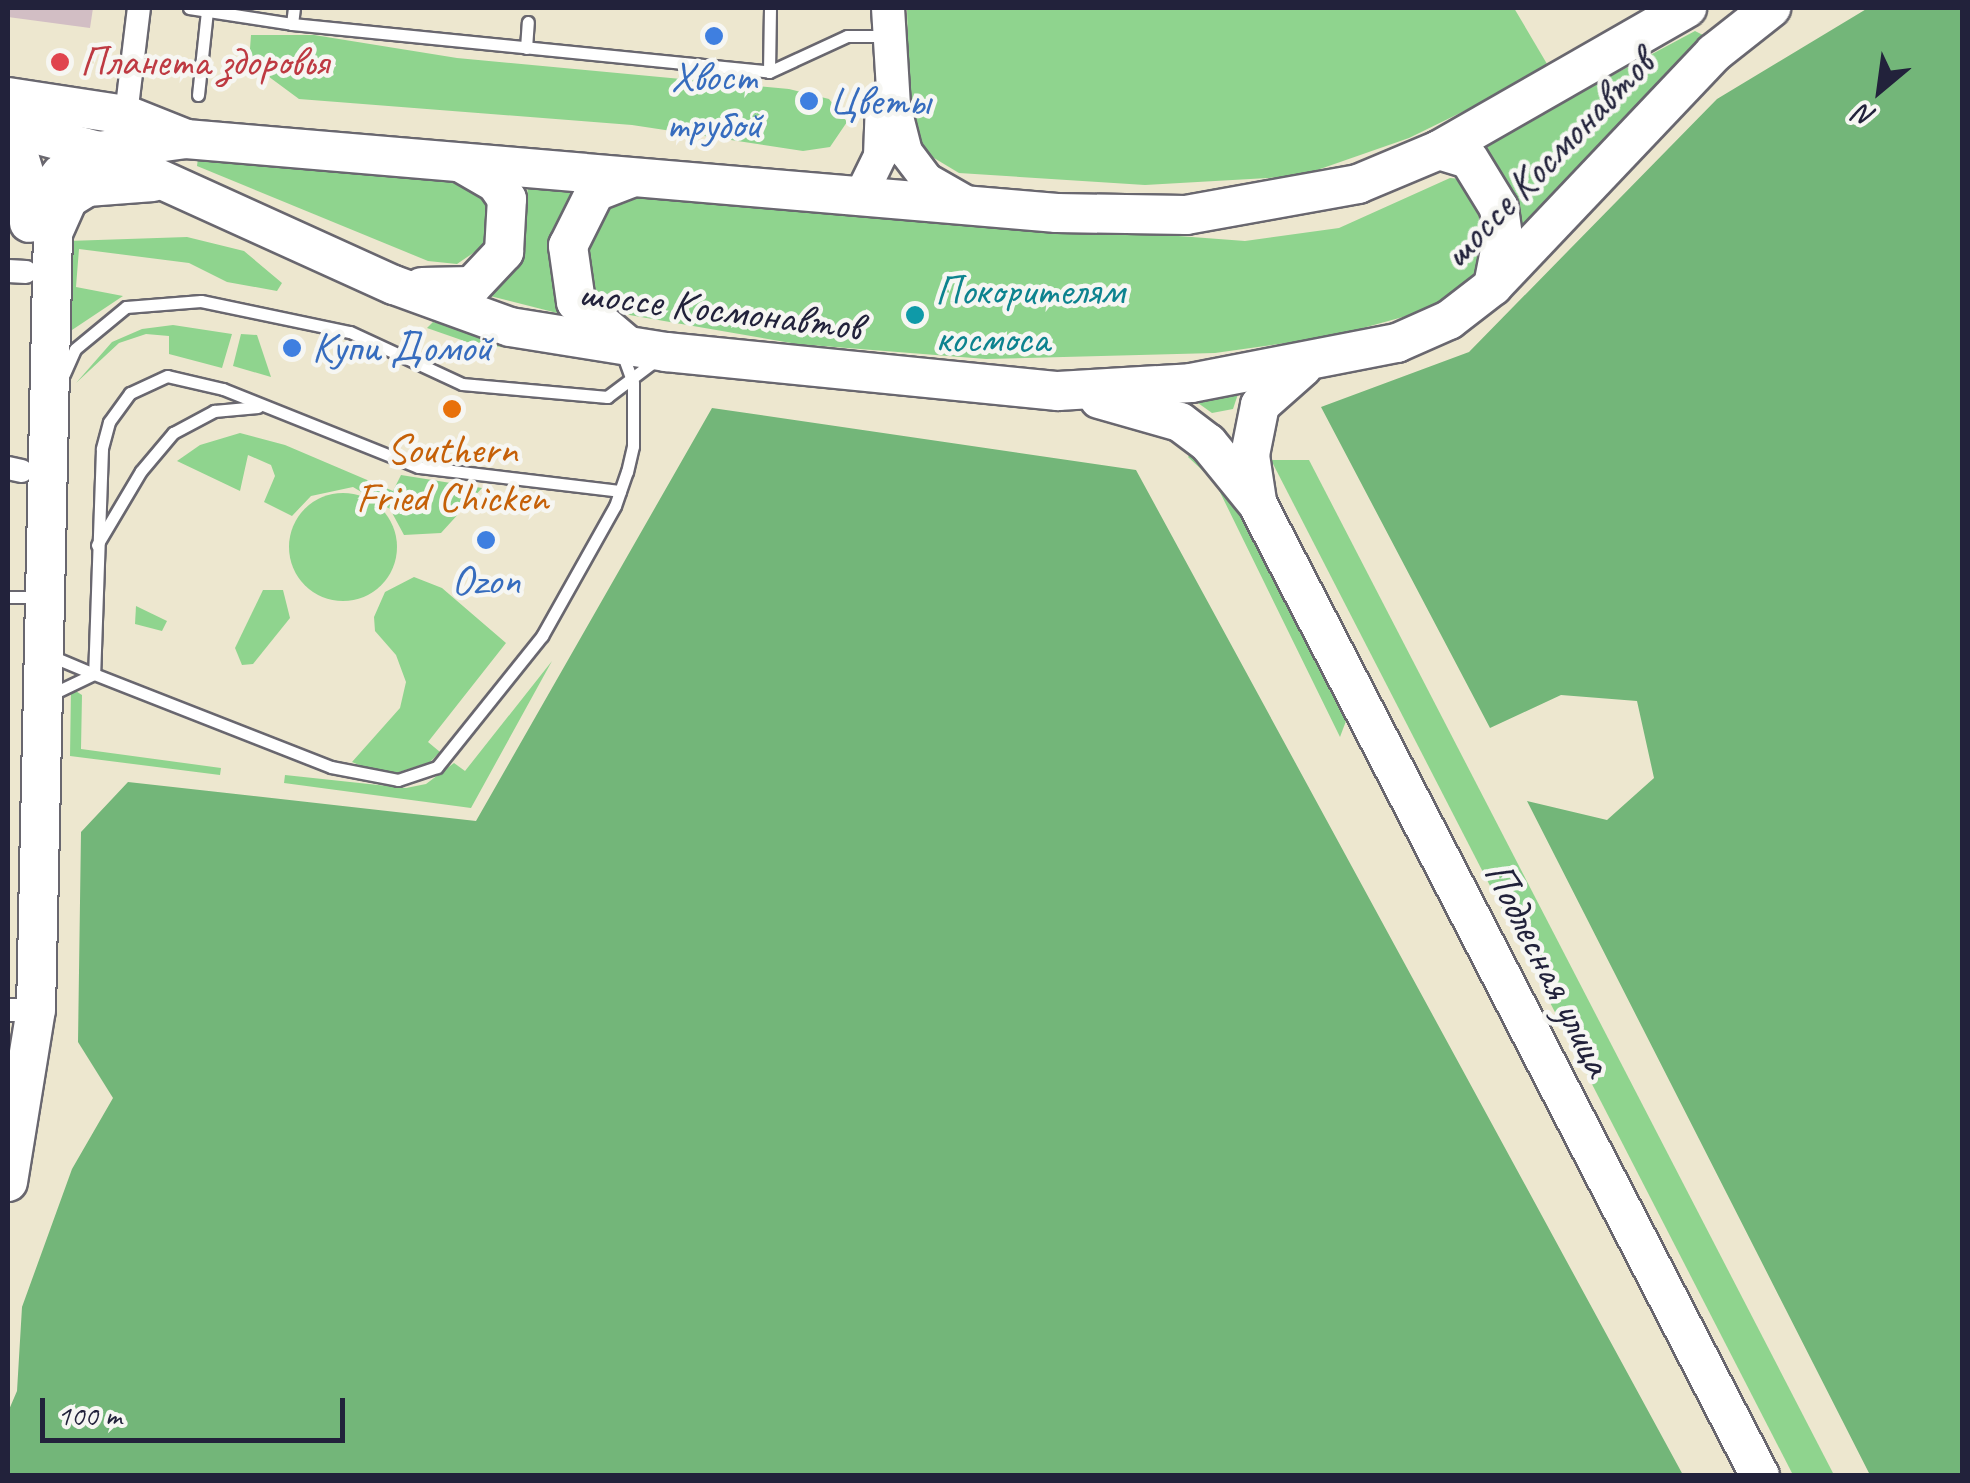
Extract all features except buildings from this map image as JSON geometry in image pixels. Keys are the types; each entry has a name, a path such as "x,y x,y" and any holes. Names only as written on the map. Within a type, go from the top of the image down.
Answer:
{"main road":[{"name":"шоссе Космонавтов","path":"98,151 186,139 973,206 1186,215 1358,184 1439,150 1687,8"},
{"name":"шоссе Космонавтов","path":"8,126 98,151 394,285 510,328 628,359 666,352 1058,391 1191,383 1306,364 1397,343 1450,320 1493,286 1714,53 1771,8"},
{"name":"шоссе Космонавтов","path":"8,97 126,116 186,139"},
{"path":"8,142 21,162 29,214 17,271 25,470 24,597 19,1010 8,1054"},
{"path":"1439,150 1469,159 1498,208 1503,236 1493,286"},
{"path":"29,214 61,174 98,151"},
{"path":"394,285 472,286 504,252 507,199 496,183 460,162"},
{"path":"628,359 576,302 568,246 595,192 629,179"},
{"path":"25,470 45,415 53,232 68,198 106,182 170,182"},
{"path":"1257,503 1250,455 1260,405 1306,364"},
{"path":"1058,391 1180,422 1208,442 1257,503"},
{"name":"Подлесная улица","path":"1257,503 1760,1476"},
{"path":"8,1182 43,700 43,652 24,597"}],"street":[{"path":"126,116 139,8"},
{"path":"860,196 880,156 888,32"},
{"path":"888,32 906,152 926,178 973,206"}],"lane":[{"path":"189,8 292,24 769,72 847,36 888,32"},
{"path":"292,24 294,8"},
{"path":"769,72 770,8"},
{"path":"198,95 208,10"},
{"path":"526,48 528,22"},
{"path":"45,415 75,349 126,307 201,301 350,332 462,384 607,397 628,359"},
{"path":"43,652 331,767 376,779 420,776 446,757 542,636 620,490 633,446 628,359"},
{"path":"94,674 102,449 109,422 130,394 167,376 262,407 418,467 620,490"},
{"path":"96,548 141,471 173,433 214,411 262,407"},
{"path":"43,700 94,674"}],"shaded area":[{"path":"8,8 93,8 90,28 8,17"}],"green space":[{"path":"907,8 1514,8 1550,69 1409,138 1300,176 1145,185 959,173 929,155 910,126"},
{"path":"1868,8 1962,8 1962,1475 1870,1475 1527,801 1607,820 1654,778 1637,701 1561,695 1490,728 1321,407 1469,352 1717,99"},
{"path":"1695,31 1709,38 1524,240 1517,200 1482,145"},
{"path":"251,35 314,35 457,58 789,89 829,99 847,122 830,147 803,151 632,125 299,99 249,62"},
{"path":"198,158 479,178 491,187 494,224 485,245 457,264 428,261 197,166"},
{"path":"1450,178 1462,179 1476,191 1487,236 1470,284 1443,306 1330,337 1215,353 986,359 797,344 612,312 588,282 585,254 611,193 1245,241 1339,228"},
{"path":"528,183 573,186 553,253 565,315 486,295 524,241"},
{"path":"187,237 244,251 282,283 277,291 227,282 189,263 79,249 76,287 123,296 63,336 68,241"},
{"path":"433,322 526,350 470,343 427,328"},
{"path":"173,325 232,334 222,368 169,354 169,336 146,334 119,343 76,383 112,342 142,329"},
{"path":"241,334 257,335 271,377 233,366"},
{"path":"1238,394 1233,409 1212,413 1198,403"},
{"path":"712,408 1136,470 1683,1475 8,1475 8,1412 17,1391 22,1307 72,1169 113,1098 78,1042 81,832 128,782 476,821"},
{"path":"240,433 285,445 393,491 401,475 482,488 441,533 404,535 390,509 353,487 311,496 292,516 264,502 275,476 271,465 248,455 240,491 177,461 200,445"},
{"path":"1197,445 1228,488 1346,721 1340,737 1215,482 1188,457"},
{"path":"1271,460 1309,460 1834,1475 1793,1475"},
{"path":"343,493 364,497 381,509 393,526 397,547 393,568 381,585 364,597 343,601 322,597 305,585 293,568 289,547 293,526 305,509 322,497"},
{"path":"414,577 442,588 506,643 428,742 440,752 430,762 396,773 373,771 352,762 400,708 406,682 396,655 375,631 374,617 385,592"},
{"path":"263,590 283,590 290,618 253,664 242,665 235,648"},
{"path":"136,606 167,621 162,631 135,624"},
{"path":"552,661 471,808 284,783 285,775 406,788 426,784 454,763 465,771"},
{"path":"71,688 82,695 81,749 221,768 220,775 70,756"}],"place":[{"name":"Хвост трубой","path":"714,36"},
{"name":"Планета здоровья","path":"60,62"},
{"name":"Цветы","path":"809,101"},
{"name":"Покорителям космоса","path":"915,315"},
{"name":"Купи Домой","path":"292,348"},
{"name":"Southern Fried Chicken","path":"452,409"},
{"name":"Ozon","path":"486,540"}]}
